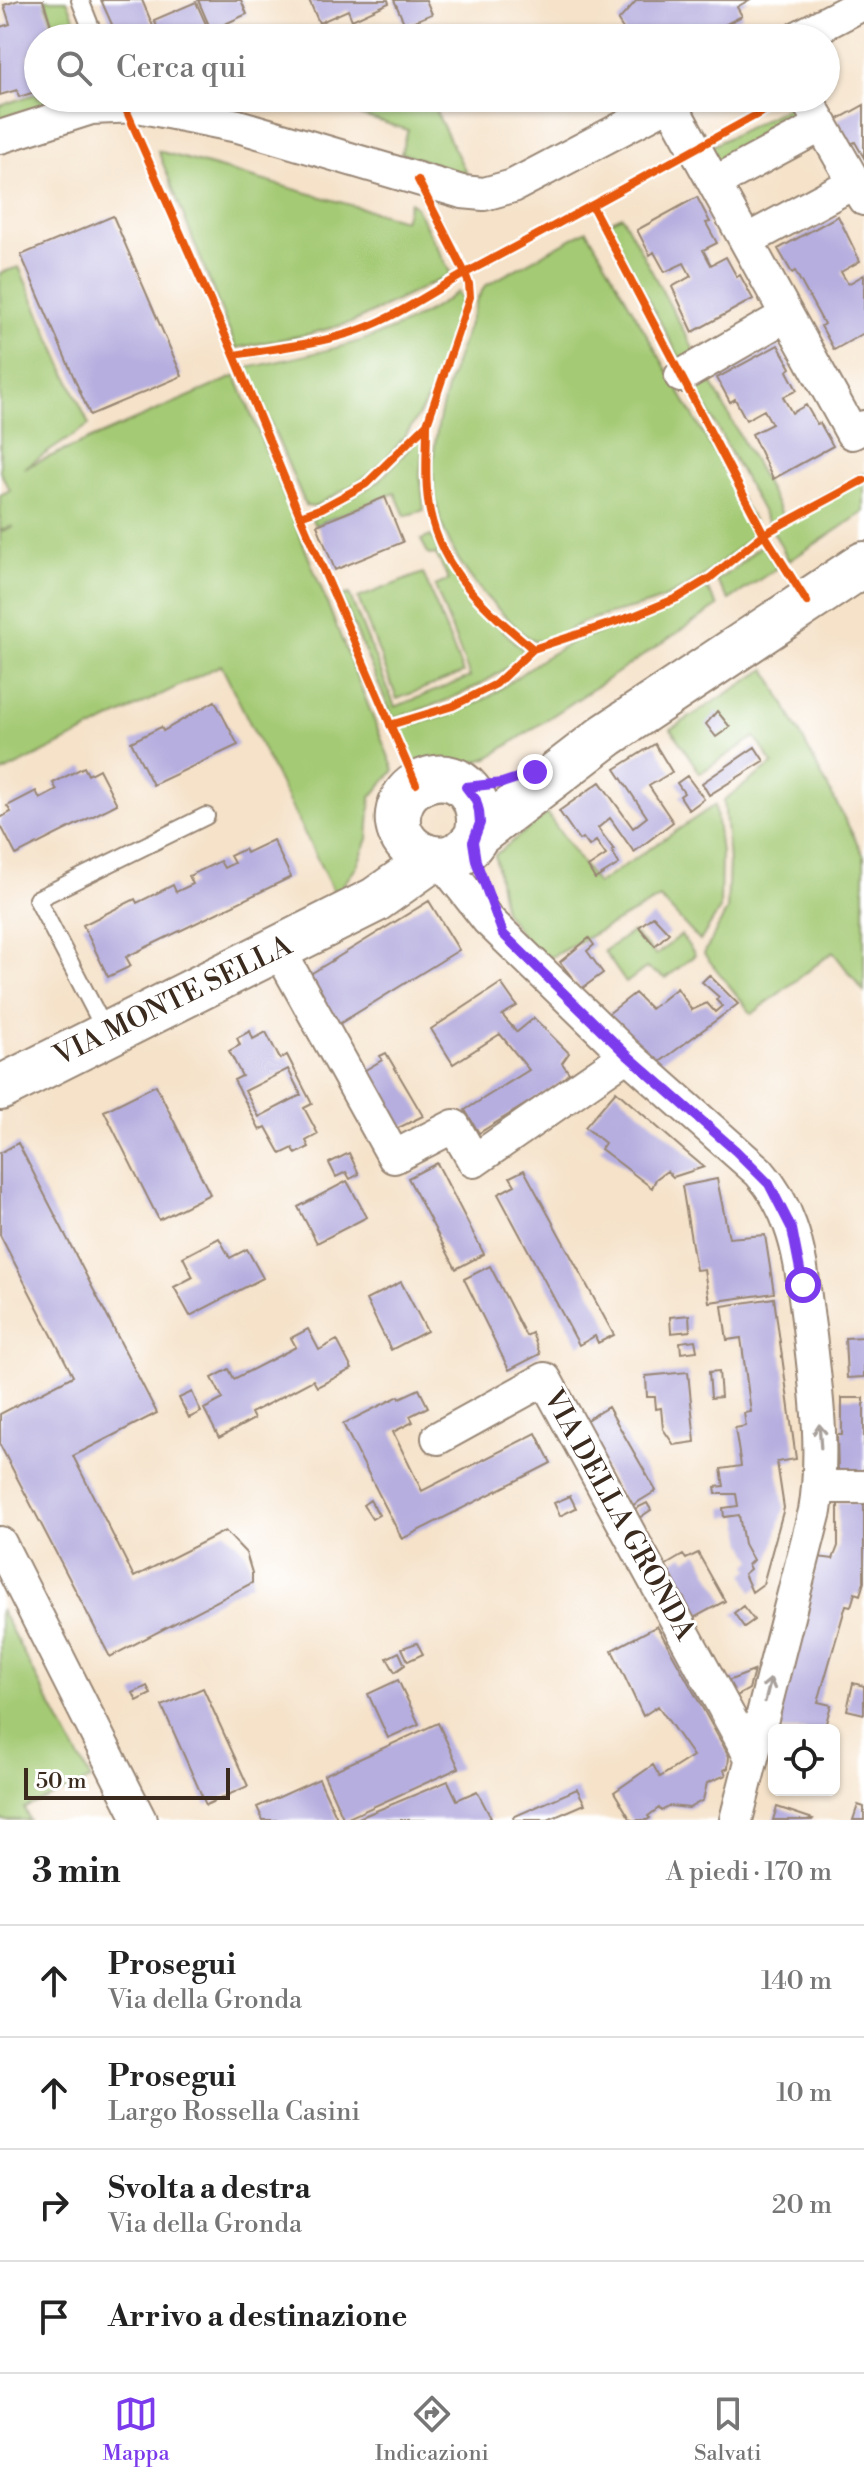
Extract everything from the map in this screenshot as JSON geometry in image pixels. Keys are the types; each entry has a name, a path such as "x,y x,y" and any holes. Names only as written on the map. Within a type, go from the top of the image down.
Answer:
{"street":[{"path":"824,24 864,3"},
{"path":"0,137 76,112"},
{"path":"175,112 238,126 447,189 474,194 504,190 652,112"},
{"path":"681,112 714,183 852,433 864,427"},
{"path":"714,183 813,112"},
{"path":"746,241 859,190 815,112"},
{"path":"681,376 787,315"},
{"path":"607,735 518,779 466,787 443,778 424,780 408,792 399,811 400,831 413,850 456,849 607,735 864,564"},
{"path":"456,849 480,823 476,800 466,787"},
{"name":"VIA MONTE SELLA","path":"346,913 383,862 400,831"},
{"path":"456,849 476,907 627,1055 753,1167 769,1184 788,1219 801,1275 814,1371 821,1450 819,1487 736,1820"},
{"name":"VIA MONTE SELLA","path":"0,1088 279,950 388,892 456,849"},
{"path":"279,950 394,1157 454,1126 474,1161 627,1055"},
{"name":"VIA DELLA GRONDA","path":"438,1438 545,1379 751,1757"},
{"path":"819,1487 864,1487"},
{"path":"0,1543 140,1820"}],"lane":[{"path":"80,0 89,24"},
{"path":"106,1034 37,899 206,816"}],"green space":[{"path":"45,0 67,0 77,24 53,24"},
{"path":"24,98 24,111 0,118 0,106"},
{"path":"350,112 436,112 467,174 401,153 408,130"},
{"path":"778,112 804,112 812,126 717,174 704,150"},
{"path":"158,151 404,220 410,202 416,207 451,274 353,322 236,348"},
{"path":"622,216 784,518 864,473 864,512 789,561 607,223"},
{"path":"587,230 757,532 707,573 666,597 586,621 553,638 537,641 523,633 491,602 453,549 444,530 434,487 435,443 449,381 477,300 485,286"},
{"path":"19,267 89,425 24,468 236,376 394,770 371,797 368,839 356,868 335,895 221,665 0,774 0,532 14,526 0,530 0,495 10,490 0,472 0,273"},
{"path":"457,292 462,298 442,367 408,431 394,450 363,479 314,507 306,506 247,368 330,350 383,333 409,322"},
{"path":"424,433 420,474 424,510 405,516 395,493 315,525 312,520 378,482"},
{"path":"431,536 461,584 523,650 523,655 462,694 393,718 341,596 349,594 395,707 470,677 435,586 449,580 436,554 429,555 421,540"},
{"path":"760,546 777,568 729,600 716,580 732,571"},
{"path":"423,573 463,673 397,699 358,598"},
{"path":"706,587 718,606 490,757 464,766 413,767 398,733 401,727 451,715 489,697 542,659 572,642 670,609"},
{"path":"766,669 864,856 864,992 833,952 752,1014 704,954 727,910 729,862 724,800 773,764 755,737 700,773 671,729"},
{"path":"715,805 721,853 720,909 700,941 660,898 542,962 504,911 495,855 547,814 597,884"},
{"path":"632,932 656,955 681,935 695,955 666,978 646,968 626,983 604,951"},
{"path":"0,1609 91,1780 24,1808 29,1820 0,1820"}],"building":[{"path":"19,0 43,0 51,24 24,24 24,95 19,97 17,90 0,95 0,27 10,24 4,5"},
{"path":"101,0 142,0 152,24 112,24"},
{"path":"198,0 241,0 247,14 225,24 208,24"},
{"path":"309,0 388,0 389,3 352,20 348,10 319,23"},
{"path":"394,0 426,0 432,14 405,24"},
{"path":"637,0 749,0 737,7 742,16 726,24 620,24 618,21"},
{"path":"196,2 206,24 156,24 154,20"},
{"path":"864,105 864,158 855,142 850,144 837,120"},
{"path":"697,197 717,243 703,250 711,265 726,257 753,299 693,332 672,287 691,276 684,263 665,272 654,252 650,255 637,230"},
{"path":"113,216 182,376 90,415 21,255"},
{"path":"838,216 860,261 841,272 848,284 864,275 864,333 834,350 821,326 824,324 795,271 792,273 778,249"},
{"path":"778,345 791,368 787,371 797,390 783,397 792,413 806,405 833,446 773,479 752,434 772,424 764,410 746,420 735,399 730,402 717,378"},
{"path":"385,497 403,542 335,570 317,525"},
{"path":"215,701 238,745 153,785 131,742 161,727 163,731"},
{"path":"717,711 730,727 716,737 706,724"},
{"path":"655,744 672,772 649,786 673,822 634,852 610,818 598,828 614,850 619,864 595,879 588,867 606,855 596,841 589,846 583,838 579,840 559,811 600,782 633,828 647,817 615,769"},
{"path":"755,747 764,761 709,795 702,783"},
{"path":"84,767 88,775 99,769 117,804 16,855 0,824 0,818 11,812 7,806 36,791 40,799 57,790 53,783"},
{"path":"687,776 704,799 689,810 680,796 684,793 677,783"},
{"path":"273,840 291,877 126,957 131,966 108,977 83,925 135,899 137,903 173,885 176,892 193,884 189,876 220,861 224,868 234,863 230,856 244,849 246,853"},
{"path":"429,901 459,950 334,1027 304,978"},
{"path":"653,916 669,933 655,946 639,927"},
{"path":"589,938 594,945 587,951 603,973 581,989 560,962"},
{"path":"709,975 738,1004 657,1064 629,1040 632,1037 608,1014 635,993 651,1009 677,988 692,1010 707,1003 715,1012 722,1006 716,1000 719,997 702,982"},
{"path":"501,983 517,1006 502,1015 517,1032 534,1018 569,1053 562,1063 569,1073 560,1083 479,1133 465,1110 529,1070 500,1034 453,1064 431,1029"},
{"path":"250,1031 253,1039 266,1032 280,1059 287,1055 312,1104 304,1108 318,1134 306,1141 309,1147 296,1154 293,1148 281,1154 266,1127 260,1130 234,1080 242,1076 229,1051 240,1045 237,1038","holes":["288,1069 301,1095 259,1117 245,1091"]},
{"path":"386,1053 423,1116 390,1132 357,1075 382,1060 380,1056"},
{"path":"156,1085 210,1194 159,1220 104,1111"},
{"path":"616,1091 704,1167 673,1177 667,1171 656,1179 652,1188 601,1149 605,1143 585,1127"},
{"path":"18,1143 157,1413 73,1456 134,1577 225,1531 246,1553 252,1573 252,1583 110,1657 0,1445 0,1414 73,1376 0,1235 0,1153"},
{"path":"349,1153 359,1174 350,1179 346,1172 336,1177 329,1163"},
{"path":"437,1163 484,1254 456,1269 408,1178"},
{"path":"524,1170 614,1335 598,1343 595,1336 579,1345 498,1194 515,1185 510,1177"},
{"path":"717,1179 729,1238 765,1235 774,1293 709,1302 704,1269 696,1270 682,1186"},
{"path":"347,1181 367,1217 317,1243 298,1207"},
{"path":"219,1238 230,1258 247,1249 263,1278 190,1316 174,1287 193,1277 183,1257"},
{"path":"490,1266 526,1336 532,1333 540,1354 509,1370 464,1279"},
{"path":"401,1282 427,1331 391,1350 366,1300"},
{"path":"774,1298 796,1459 777,1462 784,1508 763,1584 752,1592 744,1574 753,1560 744,1544 739,1515 724,1517 723,1508 738,1506 736,1494 716,1494 715,1487 724,1486 721,1469 741,1466 735,1428 746,1426 744,1413 751,1412 741,1338 727,1340 722,1306"},
{"path":"689,1315 690,1331 671,1333 670,1317"},
{"path":"308,1329 319,1350 337,1340 352,1369 317,1387 313,1380 251,1413 254,1419 219,1438 204,1409 223,1399 212,1378 229,1369 234,1379 296,1347 291,1338"},
{"path":"864,1337 864,1377 847,1378 845,1338"},
{"path":"695,1340 697,1351 681,1353 680,1342"},
{"path":"719,1371 721,1397 711,1398 709,1372"},
{"path":"688,1372 695,1442 674,1445 663,1429 661,1408 656,1409 655,1397 647,1397 646,1376"},
{"path":"419,1389 428,1407 410,1416 413,1422 393,1432 422,1491 536,1433 551,1463 402,1539 343,1424"},
{"path":"192,1392 201,1412 189,1418 179,1398"},
{"path":"842,1398 864,1398 864,1471 838,1472 837,1435 842,1435"},
{"path":"608,1407 656,1491 628,1508 580,1424"},
{"path":"570,1496 576,1508 560,1516 554,1503"},
{"path":"370,1500 379,1515 372,1519 363,1505"},
{"path":"838,1502 864,1503 864,1582 860,1595 855,1593 851,1606 846,1605 818,1702 831,1705 826,1724 775,1724 818,1557 833,1559 838,1546"},
{"path":"647,1503 651,1510 639,1518 635,1509"},
{"path":"698,1553 725,1601 690,1620 661,1568 683,1555 686,1559"},
{"path":"743,1606 754,1620 744,1627 734,1613"},
{"path":"657,1626 729,1756 728,1768 724,1770 726,1775 707,1783 703,1800 689,1808 670,1806 661,1811 659,1808 647,1820 631,1820 614,1792 653,1765 660,1777 693,1756 658,1706 643,1716 612,1650"},
{"path":"417,1643 423,1654 408,1661 402,1648"},
{"path":"399,1652 405,1665 395,1672 387,1658"},
{"path":"754,1671 749,1689 735,1697 725,1682"},
{"path":"398,1680 419,1724 388,1738 368,1694"},
{"path":"853,1683 864,1686 864,1714 847,1710"},
{"path":"147,1686 151,1694 137,1701 133,1693"},
{"path":"203,1688 248,1786 206,1805 162,1706"},
{"path":"438,1723 459,1768 344,1820 324,1775"},
{"path":"319,1779 338,1820 263,1820 257,1807"},
{"path":"448,1781 457,1800 477,1791 491,1818 354,1820"},
{"path":"577,1789 585,1804 548,1820 514,1820 513,1817"},
{"path":"858,1805 864,1807 864,1820 853,1820"},
{"path":"777,1807 813,1819 773,1820"}],"cycle path":[{"path":"127,112 416,784"},
{"path":"234,355 329,339 375,324 762,112"},
{"path":"300,516 366,484 427,424 470,297 465,273 418,180"},
{"path":"592,206 764,534 864,480"},
{"path":"427,424 428,501 436,534 445,554 469,589 533,649"},
{"path":"390,725 453,706 496,684 533,649 677,598 710,578 764,534 807,602"}],"route":[{"path":"535,772 502,783 466,787 476,800 479,811 480,823 473,842 476,861 503,934 627,1055 759,1172 781,1204 792,1229 803,1285"}]}
